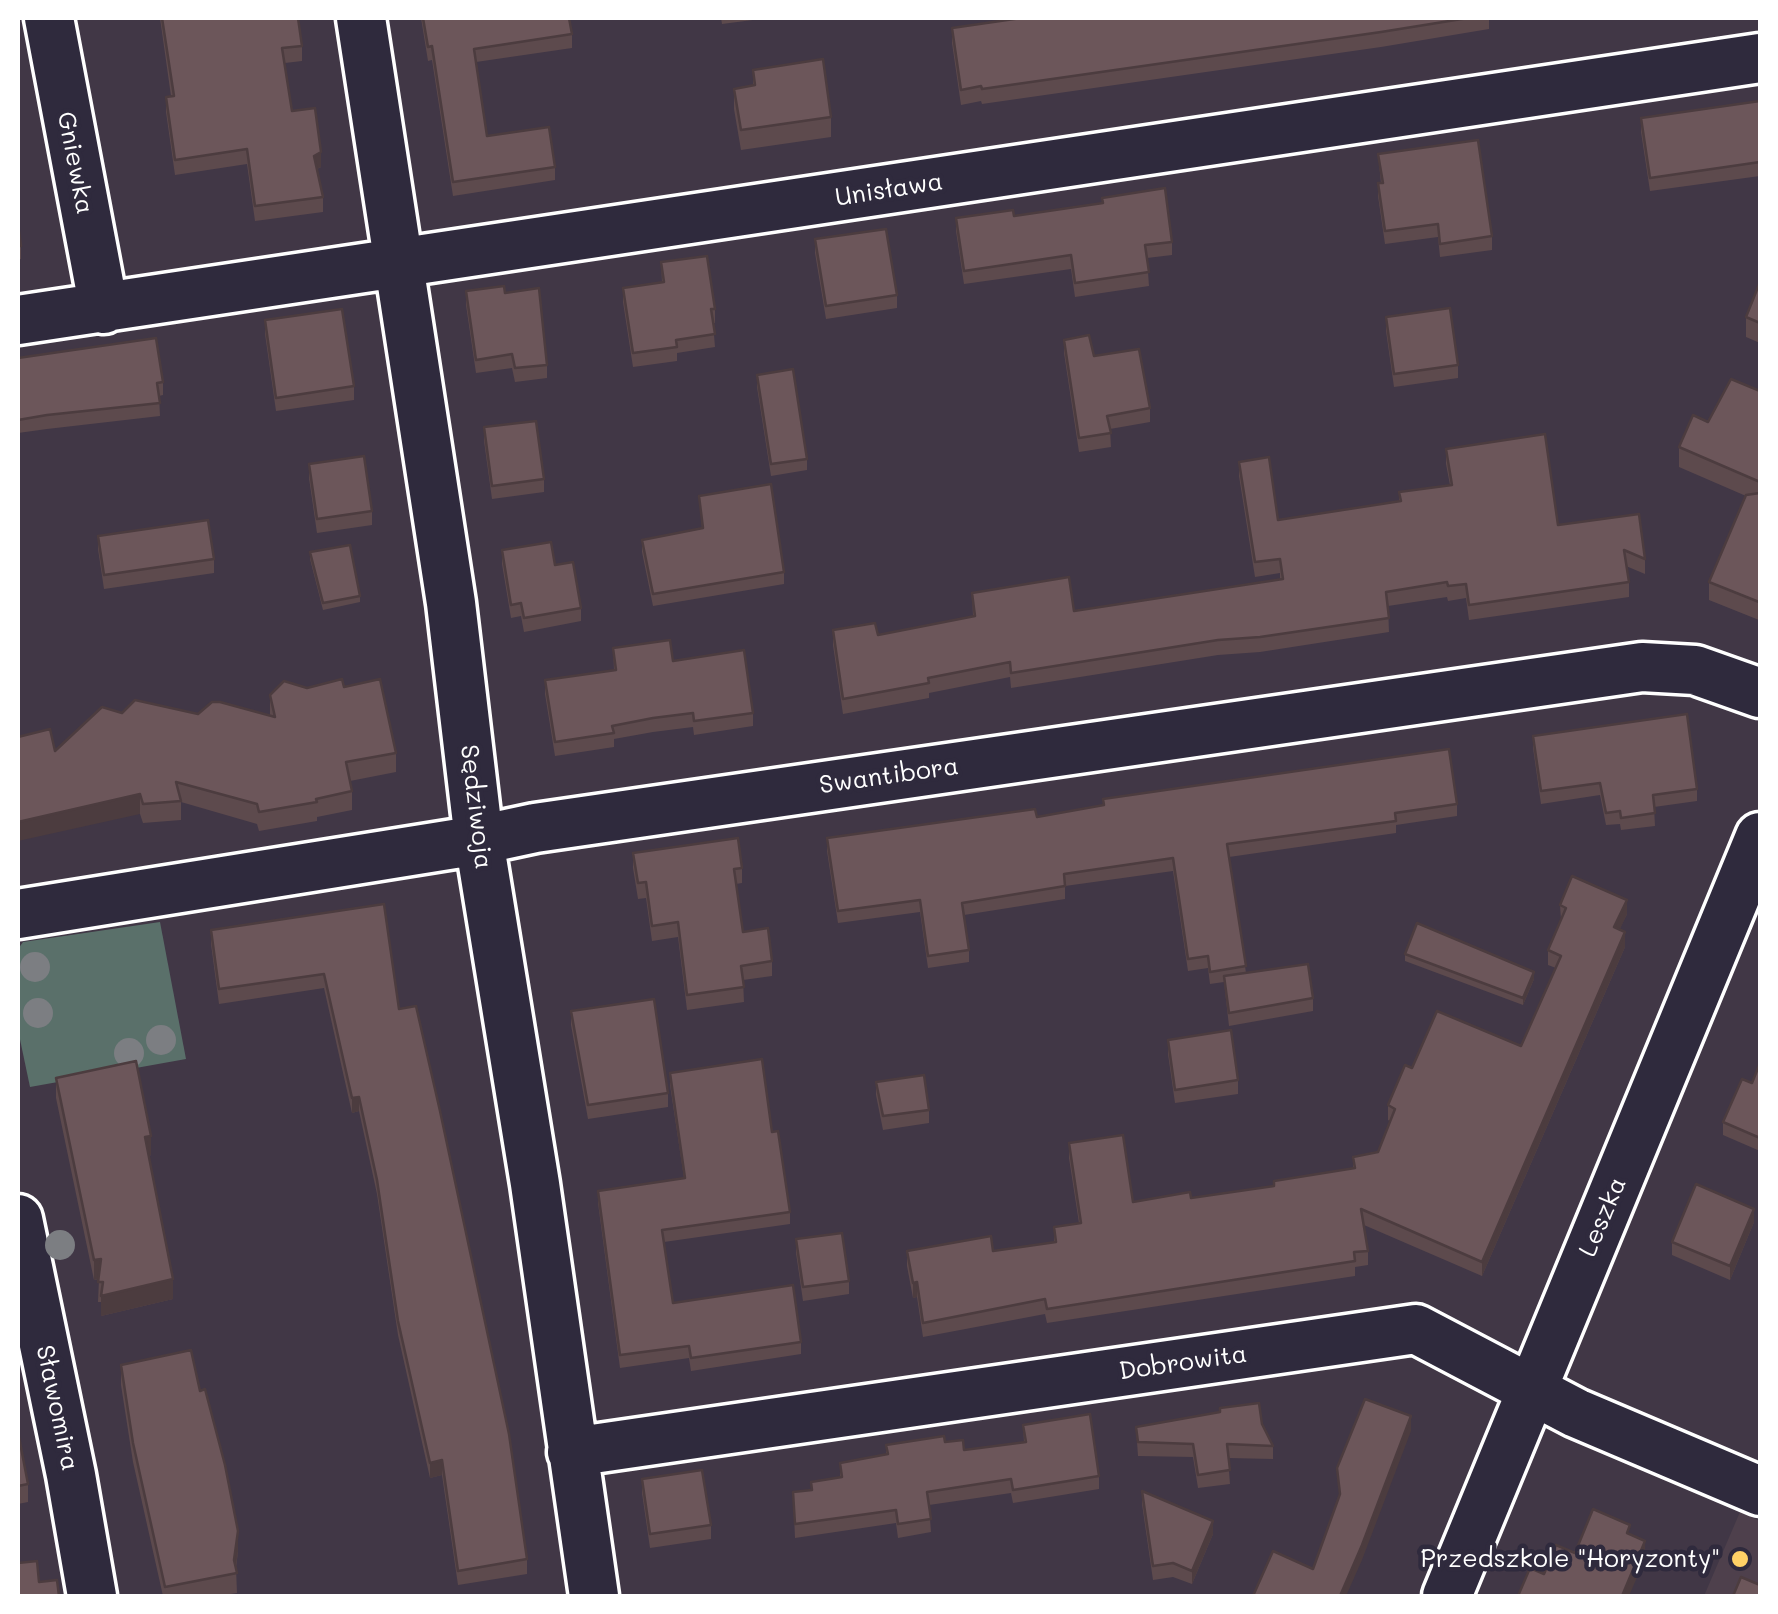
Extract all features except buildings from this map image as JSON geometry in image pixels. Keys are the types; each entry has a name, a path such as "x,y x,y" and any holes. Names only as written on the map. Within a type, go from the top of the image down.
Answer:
{"street":[{"name":"Gniewka","path":"49,18 104,308"},
{"name":"Sędziwoja","path":"360,18 452,604 480,840 594,1596"},
{"name":"Unisława","path":"18,320 1760,58"},
{"name":"Swantibora","path":"18,914 555,825 1642,666 1695,670 1760,693"},
{"name":"Leszka","path":"1446,1596 1760,837"},
{"name":"Sławomira","path":"18,1219 92,1596"},
{"name":"Dobrowita","path":"572,1452 1416,1328 1576,1413 1760,1491"}],"shaded area":[{"name":"Przedszkole \"Horyzonty\"","path":"1740,1512 1760,1521 1760,1596 1704,1596"}],"green space":[{"path":"160,922 186,1059 30,1087 18,1030 18,949 23,942"}],"place":[{"name":"Przedszkole \"Horyzonty\"","path":"1740,1559"}]}
